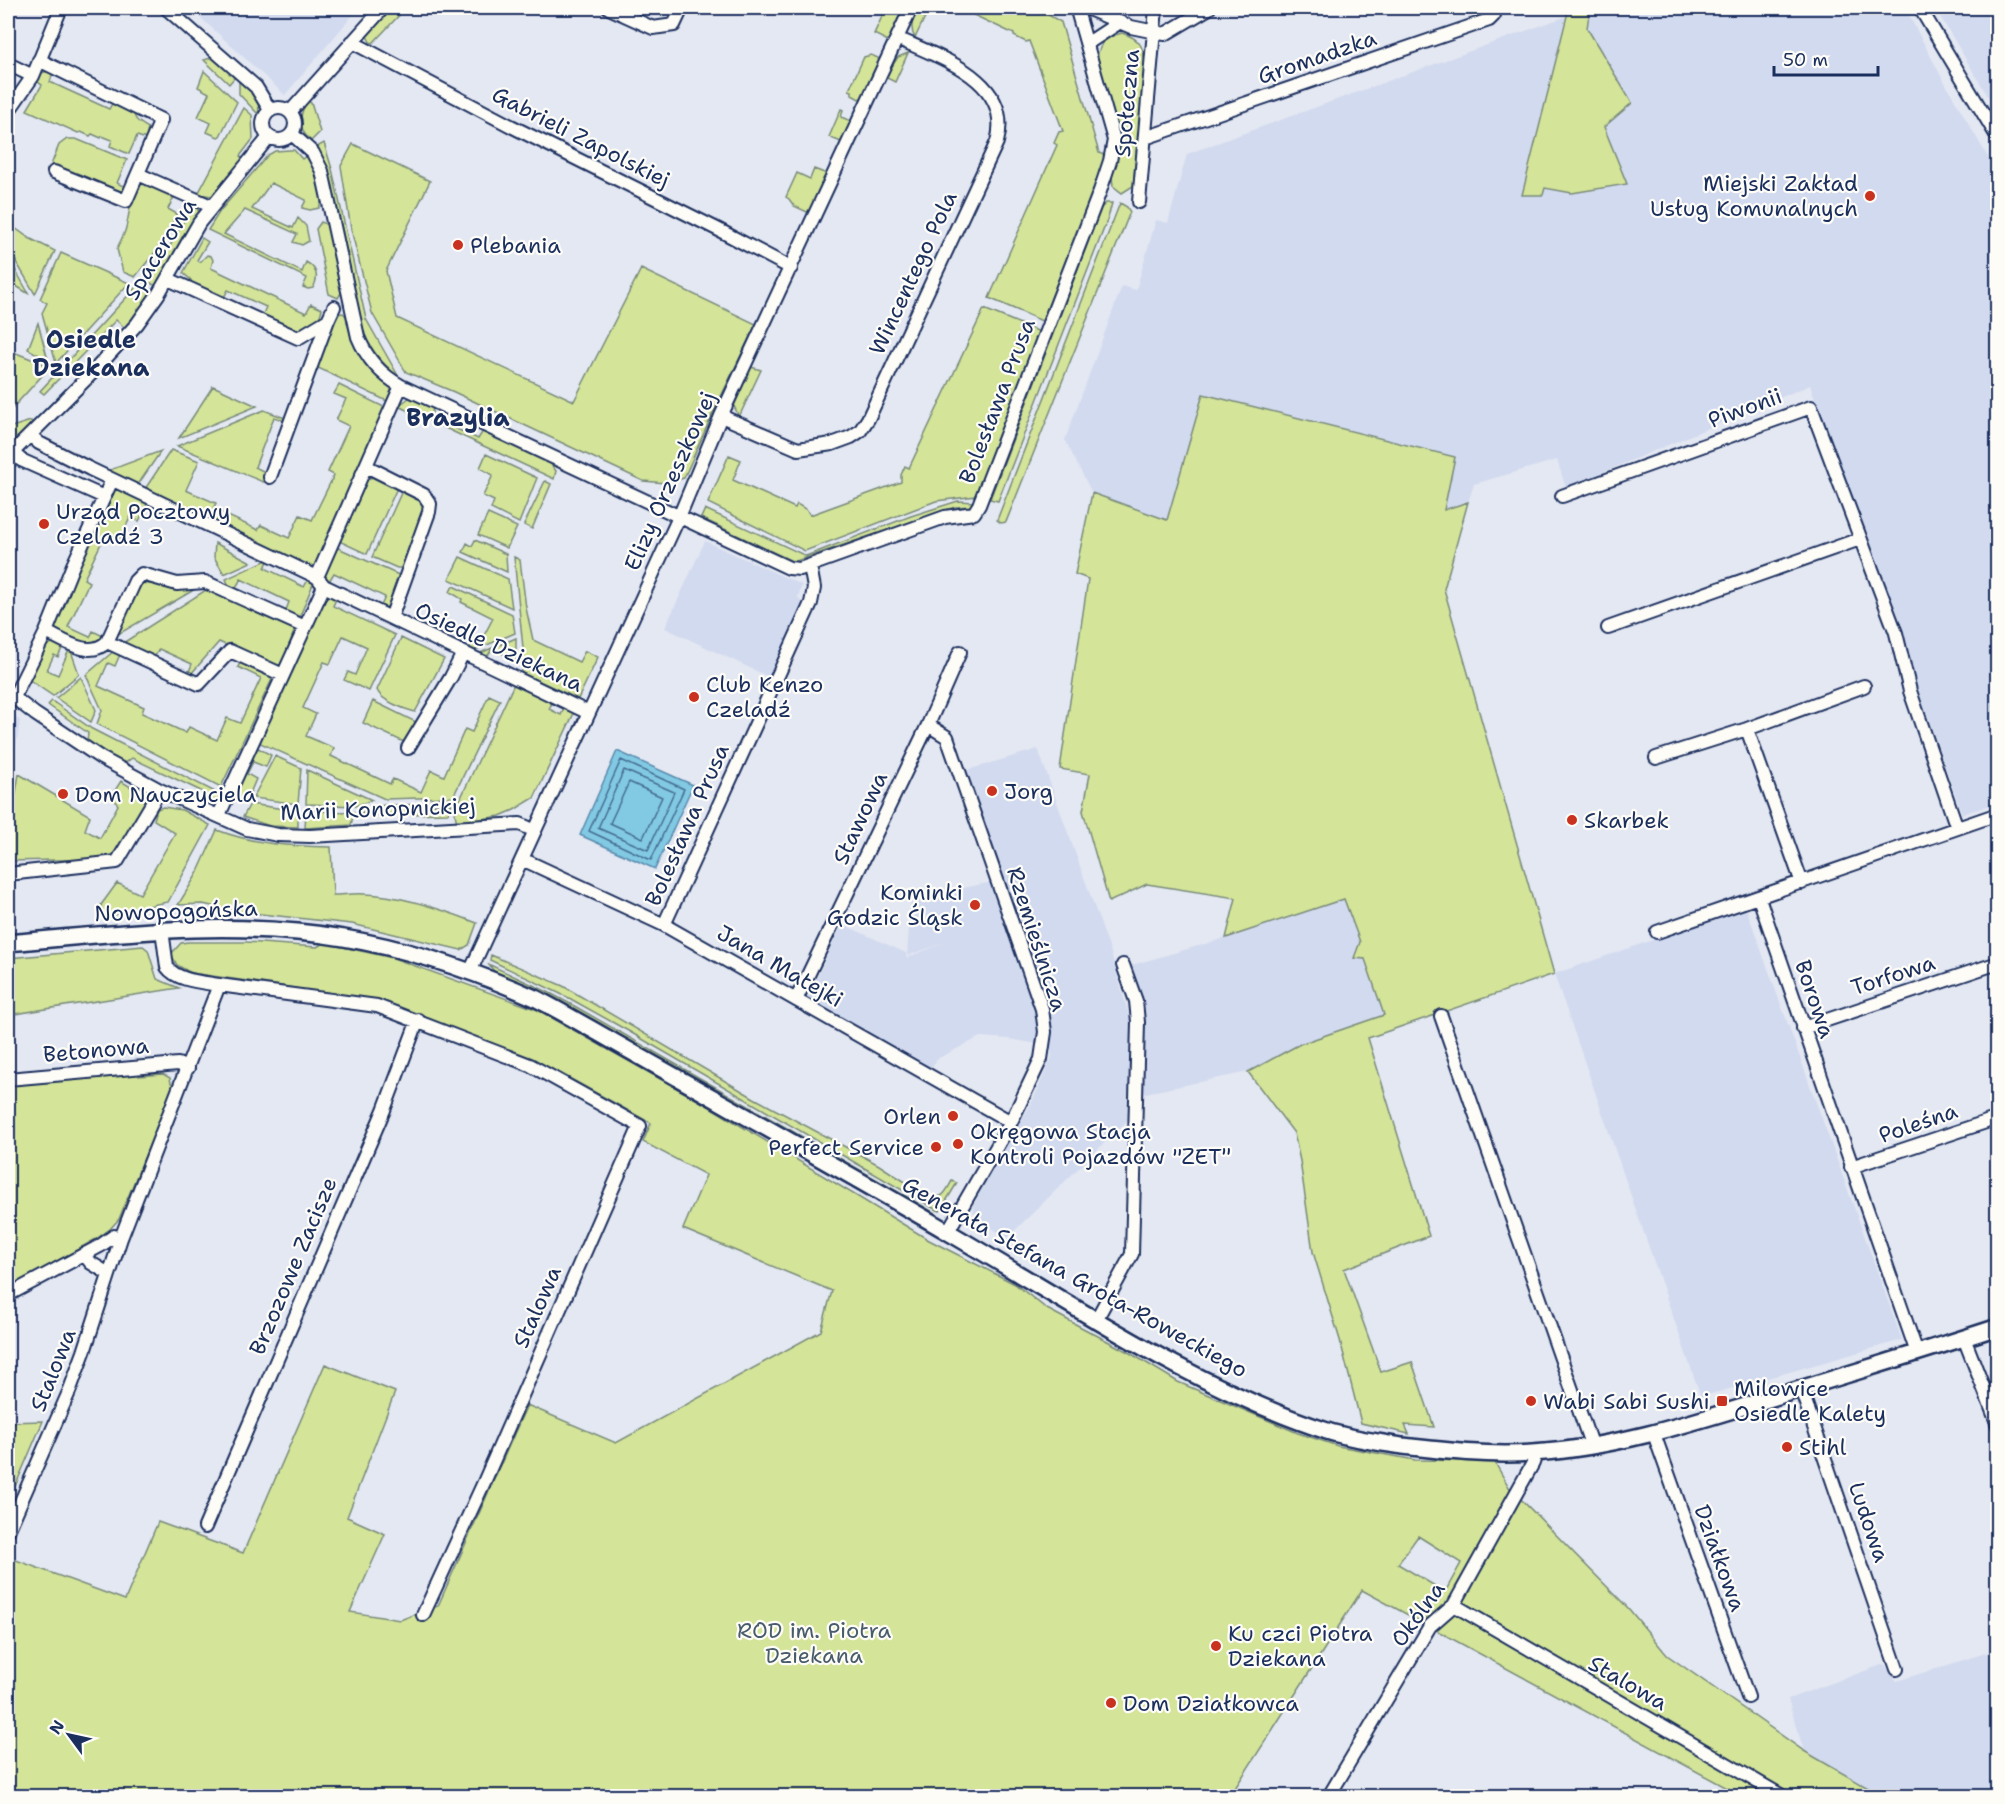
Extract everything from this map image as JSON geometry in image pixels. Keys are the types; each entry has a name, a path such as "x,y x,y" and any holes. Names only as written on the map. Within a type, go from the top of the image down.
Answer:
{"street":[{"path":"8,110 33,76 61,8"},
{"path":"166,8 252,83 270,110"},
{"path":"290,112 383,8"},
{"path":"609,8 652,28 674,25 682,8"},
{"name":"Elizy Orzeszkowej","path":"470,972 679,517 721,416 911,8"},
{"name":"Bolesława Prusa","path":"664,925 811,603 814,588 810,566 945,518 974,513 979,505 1110,161 1114,140 1078,14 1081,8"},
{"path":"1086,8 1131,27 1164,34 1209,8"},
{"name":"Społeczna","path":"1139,202 1156,8"},
{"name":"Gromadzka","path":"1145,138 1489,20 1494,15 1493,8"},
{"path":"1920,8 1998,138"},
{"path":"1088,43 1120,22"},
{"name":"Wincentego Pola","path":"721,416 798,449 843,440 860,431 997,142 1000,132 993,100 988,89 977,78 952,63 897,38"},
{"name":"Gabrieli Zapolskiej","path":"352,42 511,126 791,268"},
{"path":"39,60 161,120 126,201 54,172"},
{"path":"8,64 33,76"},
{"path":"280,108 290,112 295,123 292,134 281,141 265,134 262,124 270,110 280,108"},
{"path":"292,134 313,153 322,171 350,302 362,346 378,370 401,386 789,568 810,566"},
{"name":"Spacerowa","path":"10,454 124,340 152,304 191,236 212,206 269,137"},
{"path":"138,174 212,206"},
{"path":"168,279 298,339 328,320"},
{"path":"270,477 334,307"},
{"path":"219,815 305,627 320,582 366,466 401,386"},
{"name":"Piwonii","path":"1562,496 1811,407 1896,633 1910,691 1957,828"},
{"name":"Osiedle Dziekana","path":"30,435 39,443 112,480 589,713"},
{"path":"10,454 104,497"},
{"name":"Osiedle Dziekana","path":"366,466 424,495 430,504 391,618"},
{"path":"11,695 46,632 112,480"},
{"path":"1608,628 1860,539"},
{"path":"46,632 89,651 100,648 106,642 135,581 142,574 177,584 205,582 305,627"},
{"path":"106,642 198,684 230,651 283,675"},
{"name":"Stawowa","path":"796,1000 928,725 960,652"},
{"path":"408,748 452,677 463,653"},
{"path":"1656,758 1747,729 1864,686"},
{"name":"Marii Konopnickiej","path":"11,695 101,758 160,790 247,829 278,835 310,836 520,824 535,831"},
{"name":"Rzemieślnicza","path":"928,725 947,737 1042,1010 1045,1032 1041,1059 1011,1122 948,1231"},
{"path":"1747,729 1802,883"},
{"path":"8,874 117,862 160,790"},
{"path":"1657,932 1998,814"},
{"name":"Jana Matejki","path":"522,859 664,925 1011,1122"},
{"name":"Borowa","path":"1759,898 1917,1353"},
{"name":"Nowopogońska","path":"8,943 162,930 259,929 346,938"},
{"path":"162,930 166,967 182,977 219,985 377,1006 418,1020"},
{"name":"Generała Stefana Grota-Roweckiego","path":"346,938 407,952 470,972 536,999 595,1030 948,1231 1096,1320 1233,1394 1331,1432 1367,1441 1453,1452 1504,1454 1592,1447 1653,1434 1998,1327"},
{"name":"Torfowa","path":"1803,1028 1998,963"},
{"path":"1096,1320 1132,1254 1138,1022 1136,1000 1123,965"},
{"name":"Stalowa","path":"8,1531 69,1392 121,1238 219,985"},
{"path":"1441,1016 1592,1447"},
{"name":"Stalowa","path":"418,1020 535,1068 640,1126 485,1480 423,1615"},
{"name":"Brzozowe Zacisze","path":"205,1527 384,1110 418,1020"},
{"name":"Betonowa","path":"8,1079 177,1064 188,1068"},
{"name":"Poleśna","path":"1851,1167 1998,1118"},
{"path":"8,1295 100,1246 114,1236 121,1238"},
{"path":"84,1254 91,1263 109,1274"},
{"path":"1964,1338 1998,1425"},
{"name":"Ludowa","path":"1801,1389 1897,1669"},
{"name":"Działkowa","path":"1653,1434 1748,1697"},
{"name":"Okólna","path":"1329,1797 1430,1626 1454,1605 1533,1463 1536,1453"},
{"name":"Stalowa","path":"1454,1605 1782,1797"}],"shaded area":[{"path":"190,8 359,8 285,95"},
{"path":"1590,8 1905,8 1997,173 1997,803 1962,814 1810,385 1566,488 1557,460 1474,484 1468,502 1443,510 1455,457 1203,394 1167,520 1092,493 1065,440 1122,286 1136,290 1156,220 1168,223 1187,154 1567,16 1528,169 1544,188 1572,193 1626,183 1604,127 1631,103 1587,28"},
{"path":"1935,8 1997,8 1997,111"},
{"path":"705,541 802,585 798,597 803,604 769,677 665,628"},
{"path":"8,710 20,721 8,799"},
{"path":"1038,749 1111,953 1132,1026 1129,1119 1007,1238 975,1217 973,1206 993,1167 1031,1104 1052,1057 1048,1019 1038,976 1025,934 964,771"},
{"path":"992,882 1002,920 1035,1007 1038,1044 980,1037 937,1059 931,1069 807,999 842,924 906,953 906,958 946,942 907,956 911,899"},
{"path":"1344,898 1384,1015 1300,1044 1248,1072 1141,1094 1142,1011 1132,965 1226,938"},
{"path":"1746,908 1902,1340 1701,1397 1554,974"},
{"path":"1989,1652 1997,1675 1997,1796 1882,1796 1804,1751 1788,1699 1884,1664 1897,1681"}],"green space":[{"path":"393,8 406,8 373,43 370,42 367,36"},
{"path":"886,8 904,9 888,41 874,34"},
{"path":"959,8 1036,8 1061,22 1099,153 1104,155 1102,169 1042,321 989,298 1057,145 1054,143 1059,132 1063,131 1029,41 1026,42"},
{"path":"1567,8 1590,8 1587,28 1632,103 1604,127 1627,184 1572,193 1545,188 1543,195 1522,195 1567,16"},
{"path":"917,9 927,13 915,38 912,27"},
{"path":"1122,33 1134,38 1141,45 1145,68 1133,186 1122,193 1113,186 1112,176 1120,138 1097,57 1105,40"},
{"path":"908,53 895,82 885,77 898,57"},
{"path":"871,55 879,61 863,97 859,99 849,90 864,57"},
{"path":"213,57 235,77 229,84 204,60"},
{"path":"49,71 53,73 50,82 109,109 114,100 134,111 136,120 148,128 146,139 137,136 129,154 110,146 112,140 102,136 101,138 92,134 90,136 78,133 27,110 42,85 35,80 41,73"},
{"path":"204,71 237,102 218,137 207,132 211,123 198,117 209,93 198,87"},
{"path":"239,80 256,99 258,114 239,94"},
{"path":"308,101 311,103 320,132 311,141 304,132 301,122 302,111"},
{"path":"244,108 252,115 253,139 240,156 243,159 212,196 198,194"},
{"path":"841,109 843,110 841,117 851,121 841,142 829,137"},
{"path":"67,139 76,139 127,160 117,183 125,187 121,192 51,165 59,145"},
{"path":"324,143 366,319 400,379 383,363 363,331 333,186 317,147"},
{"path":"353,144 430,181 386,271 397,318 574,401 641,269 756,324 684,478 666,483 643,481 454,392 406,372 372,313 351,229 341,166"},
{"path":"294,150 302,159 306,156 319,181 322,195 319,208 310,210 302,208 306,200 271,183 252,209 293,228 298,218 306,226 309,241 302,245 293,242 297,234 245,210 224,234 302,272 306,262 310,264 315,270 316,280 313,288 308,289 303,287 307,278 208,230 220,211 268,155 275,151"},
{"path":"814,169 827,174 811,210 807,212 794,206 786,197 797,173 810,179"},
{"path":"145,182 175,195 168,209 177,214 156,251 135,277 123,272 117,249 125,231 133,197"},
{"path":"194,202 199,212 156,286 143,279 164,257"},
{"path":"1106,203 1112,203 1108,218 998,501 990,499 1101,208"},
{"path":"1120,203 1130,212 1006,522 1001,523 997,520"},
{"path":"321,222 328,225 341,293 338,298 329,294 316,229"},
{"path":"8,223 29,238 55,251 35,294 8,248"},
{"path":"202,238 208,242 197,260 200,262 207,255 211,256 213,260 211,268 306,313 311,304 322,309 319,319 304,329 298,330 262,316 266,307 228,290 223,299 190,283 191,280 183,273"},
{"path":"61,253 129,283 56,363 42,313 47,303 40,299"},
{"path":"8,257 29,294 8,281"},
{"path":"137,286 152,294 125,328 116,320 44,394 40,391"},
{"path":"984,309 1040,332 976,496 936,501 805,551 708,503 729,455 741,460 733,480 795,508 797,504 807,510 810,515 901,482 905,466 909,468"},
{"path":"343,313 361,357 375,374 393,388 394,395 391,403 314,366 336,314"},
{"path":"38,323 48,360 28,349"},
{"path":"16,353 49,368 8,413 8,369"},
{"path":"751,367 761,370 739,417 734,406"},
{"path":"339,385 386,408 315,568 310,569 145,489 171,450 199,461 186,490 216,503 213,509 258,530 261,525 289,538 300,515 312,520 334,475 328,472 349,426 336,420 346,399 334,394"},
{"path":"213,386 257,406 179,438"},
{"path":"1203,394 1455,457 1444,510 1468,502 1444,589 1554,974 1368,1038 1429,1236 1344,1269 1381,1372 1412,1362 1434,1427 1405,1425 1409,1434 1361,1423 1340,1340 1313,1252 1294,1133 1248,1072 1300,1044 1384,1015 1365,959 1354,958 1360,942 1344,899 1226,938 1236,898 1147,884 1109,902 1083,811 1090,774 1060,769 1088,579 1075,574 1092,493 1167,520"},
{"path":"409,398 433,408 431,417 478,439 483,431 550,463 556,471 554,479 398,406"},
{"path":"264,410 285,418 285,421 274,417 255,467 265,472 263,482 177,446"},
{"path":"31,421 32,423 8,448 8,428"},
{"path":"161,451 137,486 107,471"},
{"path":"486,454 537,478 519,523 491,509 494,501 483,496 493,475 480,468"},
{"path":"372,477 397,488 367,554 339,541 365,481"},
{"path":"545,481 551,484 532,529 524,525"},
{"path":"118,487 149,500 139,521 130,518 120,539 106,533 84,579 89,582 68,627 90,637 93,631 103,636 87,646 60,634 54,628 113,488"},
{"path":"402,491 417,498 423,504 424,511 403,568 397,568 372,557"},
{"path":"958,501 974,502 970,506 955,507 796,561 701,518 705,509 806,556 911,516"},
{"path":"488,514 517,527 507,548 478,535"},
{"path":"475,540 506,554 507,572 463,552 467,543 472,546"},
{"path":"215,543 251,562 224,574 214,557"},
{"path":"336,547 401,576 393,601 387,607 380,608 385,597 334,573 328,583 326,581 324,575"},
{"path":"460,557 508,579 512,608 449,579"},
{"path":"514,557 520,560 533,640 579,662 585,651 598,657 578,699 522,673 523,648"},
{"path":"269,559 265,568 304,587 309,578 313,584 300,616 285,613 289,602 241,579 235,589 229,586 226,579"},
{"path":"141,583 173,587 199,587 117,635"},
{"path":"453,586 512,614 515,633 473,651 469,649 474,638 481,641 493,618 461,602 462,599 450,592"},
{"path":"209,588 295,629 281,666 275,667 219,642 190,675 188,674 192,664 159,649 154,658 123,643"},
{"path":"326,596 337,597 333,606 395,635 369,691 344,680 348,672 355,675 367,647 343,636 330,664 324,662 303,708 316,714 306,736 334,748 331,756 390,784 393,779 421,792 431,770 444,776 465,729 472,732 489,695 500,700 453,797 385,799 258,742 322,603"},
{"path":"401,638 444,659 415,712 388,701 377,690"},
{"path":"516,638 516,659 492,649 487,657 478,654"},
{"path":"55,642 63,646 58,657 54,655 47,670 58,675 69,650 79,674 53,696 28,679 45,646"},
{"path":"115,650 121,652 115,666 108,663 98,686 144,707 142,713 186,733 189,727 217,740 227,718 240,723 261,678 238,667 241,661 273,677 221,787 97,724 102,710 86,675"},
{"path":"81,677 96,710 91,722 56,698"},
{"path":"514,684 553,701 549,709 561,715 565,706 575,711 534,798 500,816 457,823 455,814 458,804"},
{"path":"52,701 92,729 223,796 219,802 202,801 205,793 132,758 124,764 87,741 88,733 48,705"},
{"path":"373,701 416,722 406,743 363,723"},
{"path":"258,748 271,755 266,767 253,762 247,774 256,779 248,798 232,795 255,749"},
{"path":"275,756 301,768 298,804 253,798"},
{"path":"307,770 372,800 355,806 306,804"},
{"path":"19,774 90,816 85,830 100,838 118,805 112,795 121,781 149,798 119,851 107,859 8,861 8,841"},
{"path":"250,804 298,811 298,827 270,826 243,817"},
{"path":"452,804 448,813 361,815 362,812 384,805"},
{"path":"163,807 182,810 210,825 168,902 103,917 101,905 117,883 140,894 175,833 154,820 157,809"},
{"path":"306,811 354,812 351,825 305,828"},
{"path":"217,830 273,844 331,847 333,895 361,894 393,897 464,918 477,923 469,945 461,950 352,924 234,911 203,904 178,905 197,874"},
{"name":"ROD im. Piotra Dziekana","path":"246,942 317,947 324,943 393,958 538,1010 710,1107 929,1240 1015,1284 1047,1309 1130,1353 1178,1382 1298,1433 1338,1446 1415,1460 1494,1461 1509,1487 1629,1609 1667,1655 1804,1751 1882,1796 1742,1796 1362,1590 1230,1796 8,1796 8,1557 125,1600 158,1522 243,1553 325,1364 395,1392 347,1517 385,1534 350,1612 400,1620 438,1606 527,1405 616,1443 821,1331 832,1291 683,1229 706,1175 643,1142 651,1123 560,1073 379,1002 191,973 177,965 171,954 181,943","holes":["1418,1536 1461,1563 1445,1592 1398,1564"]},
{"path":"143,946 148,950 157,979 179,988 8,1015 8,958"},
{"path":"491,955 563,986 754,1098 879,1165 930,1198 942,1196 952,1181 957,1183 940,1211 935,1209 630,1032 569,998 490,960"},
{"path":"488,964 578,1008 935,1215 571,1008 494,971"},
{"path":"139,1073 139,1076 163,1074 170,1078 174,1085 119,1219 96,1239 8,1289 8,1084 113,1077"},
{"path":"43,1421 8,1503 8,1422"}],"water":[{"path":"617,751 693,785 655,869 580,835"}],"place":[{"name":"Miejski Zakład Usług Komunalnych","path":"1870,196"},
{"name":"Plebania","path":"458,245"},
{"name":"Urząd Pocztowy Czeladź 3","path":"44,524"},
{"name":"Club Kenzo Czeladź","path":"694,697"},
{"name":"Jorg","path":"992,791"},
{"name":"Dom Nauczyciela","path":"63,794"},
{"name":"Skarbek","path":"1572,820"},
{"name":"Kominki Godzic Śląsk","path":"975,905"},
{"name":"Orlen","path":"953,1116"},
{"name":"Okręgowa Stacja Kontroli Pojazdów \"ZET\"","path":"958,1144"},
{"name":"Perfect Service","path":"936,1147"},
{"name":"Wabi Sabi Sushi","path":"1531,1401"},
{"name":"Milowice Osiedle Kalety","path":"1722,1401"},
{"name":"Stihl","path":"1787,1447"},
{"name":"Ku czci Piotra Dziekana","path":"1216,1646"},
{"name":"Dom Działkowca","path":"1111,1703"}],"district":[{"name":"Osiedle Dziekana","path":"91,354"},
{"name":"Brazylia","path":"458,418"}]}
